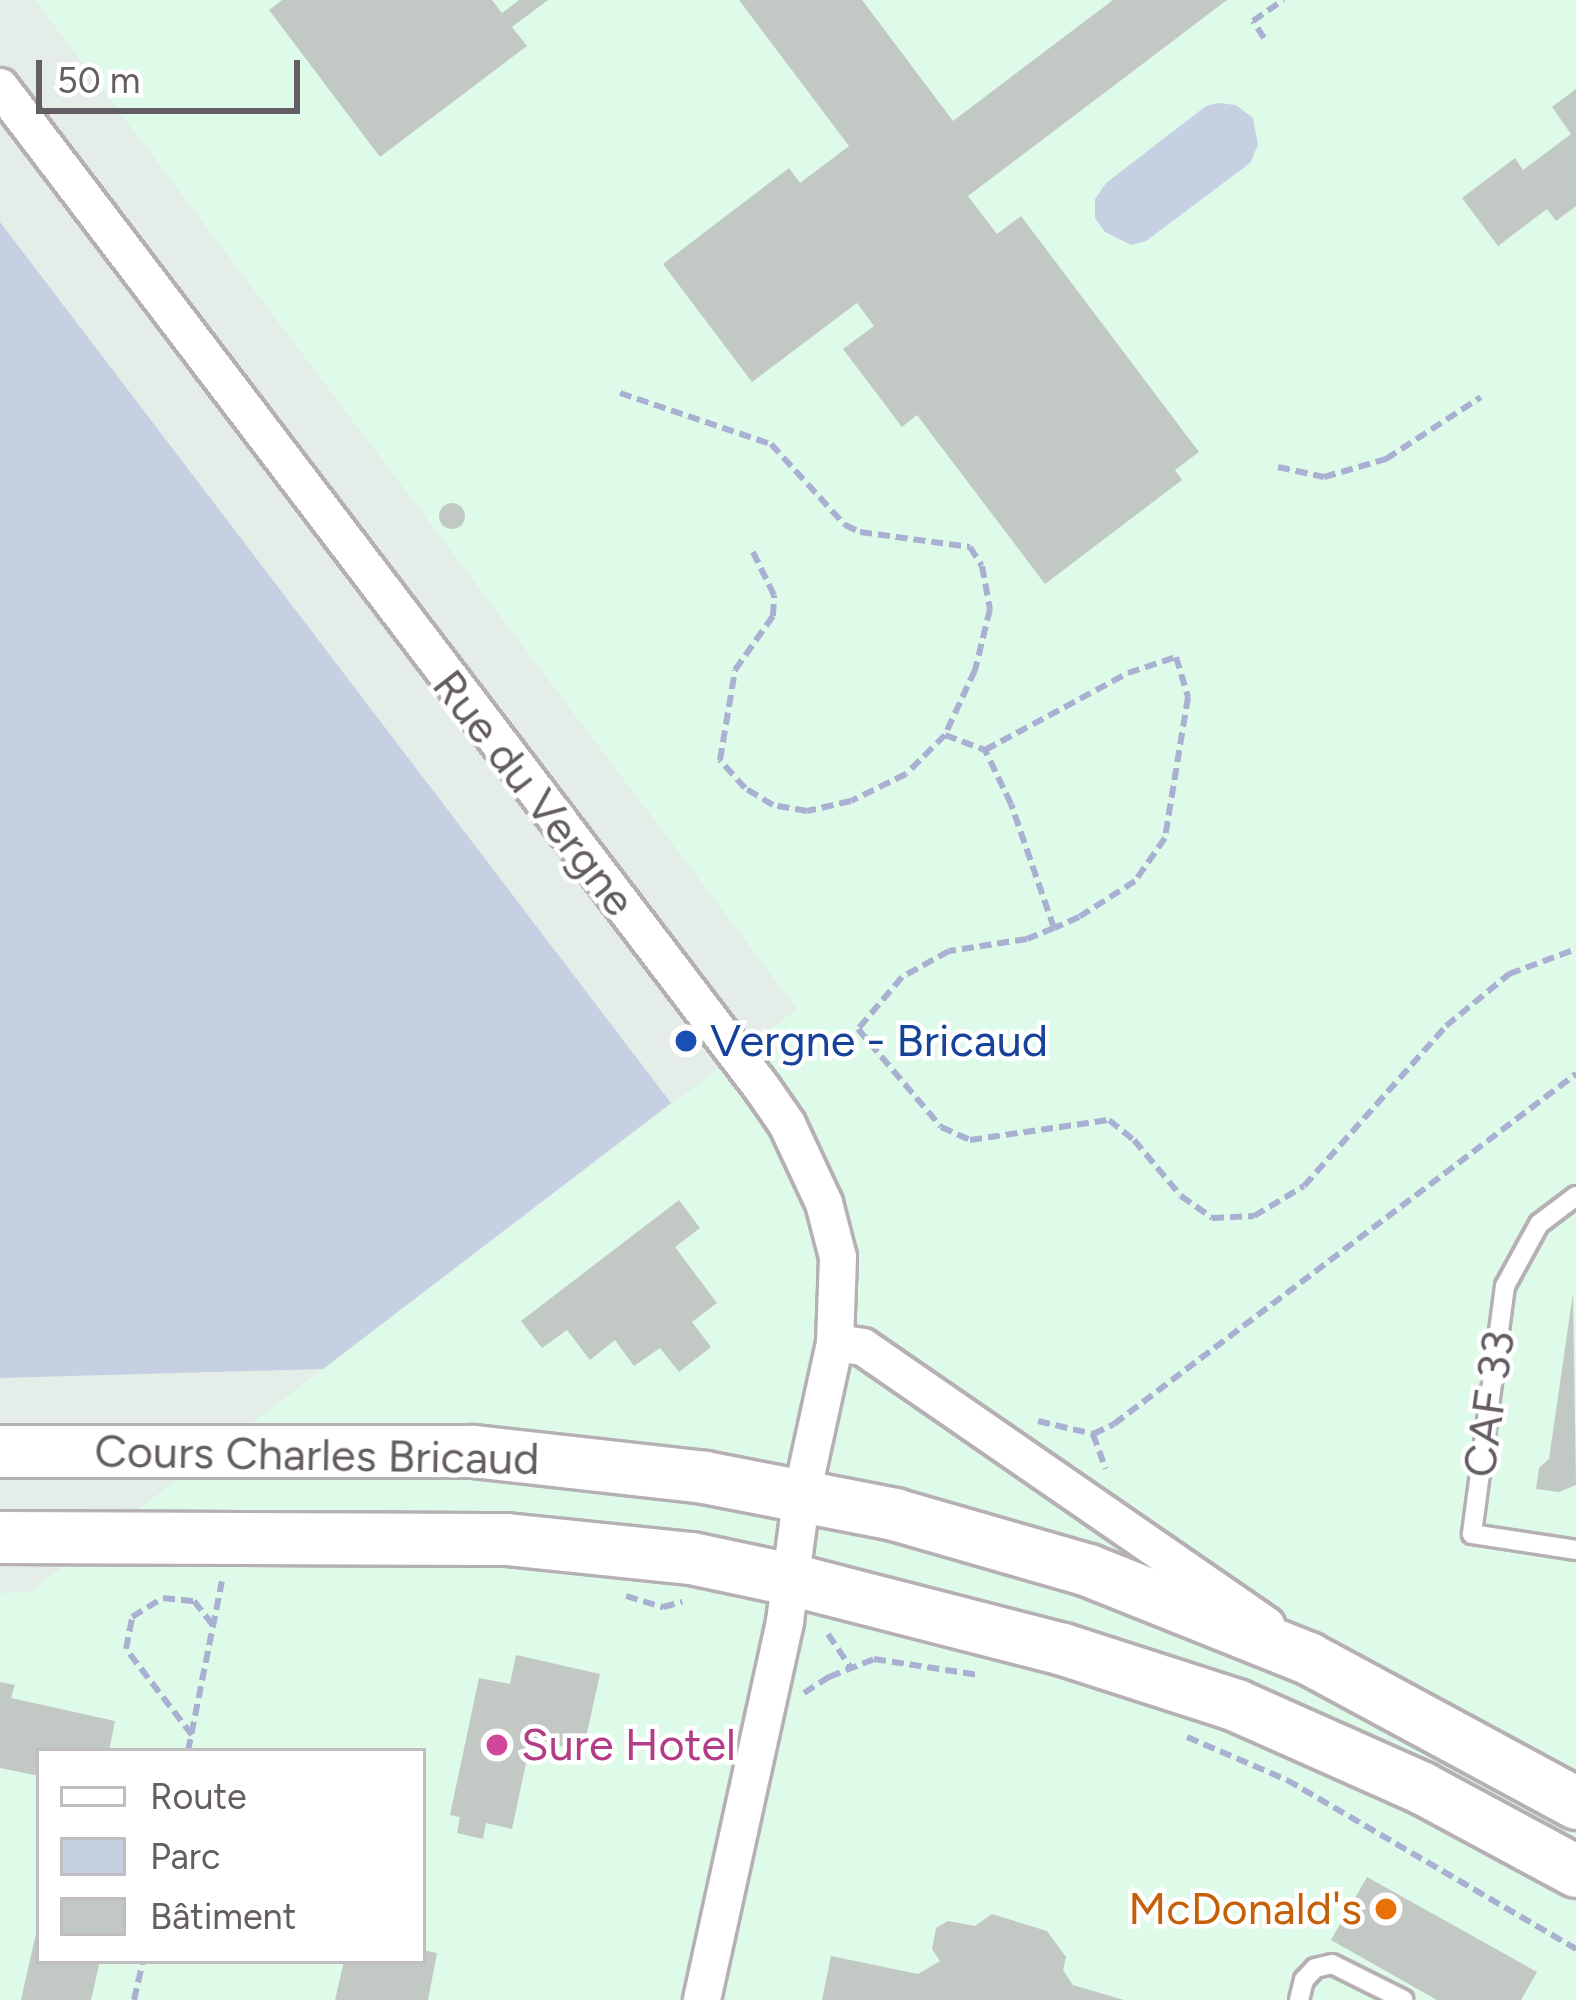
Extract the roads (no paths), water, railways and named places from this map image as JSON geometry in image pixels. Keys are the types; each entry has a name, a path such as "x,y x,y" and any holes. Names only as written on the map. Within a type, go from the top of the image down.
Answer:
{"main road":[{"name":"Cours Charles Bricaud","path":"0,1450 473,1451 802,1494 894,1514 1088,1570 1309,1658 1576,1803"},
{"name":"Cours Charles Bricaud","path":"0,1538 506,1539 691,1558 788,1600 1063,1649 1236,1705 1422,1788 1576,1871"}],"street":[{"name":"Rue du Vergne","path":"0,87 787,1124 824,1203 838,1257 835,1343 802,1494 788,1600 702,2000"},
{"path":"835,1343 863,1347 1309,1658"}],"lane":[{"name":"CAF 33","path":"1576,1196 1540,1224 1505,1286 1472,1534 1576,1550"},
{"path":"1298,2000 1304,1980 1315,1968 1331,1964 1404,2000"}],"place":[{"name":"Vergne - Bricaud","path":"686,1041"},
{"name":"Sure Hotel","path":"497,1745"},
{"name":"McDonald's","path":"1386,1909"}]}
